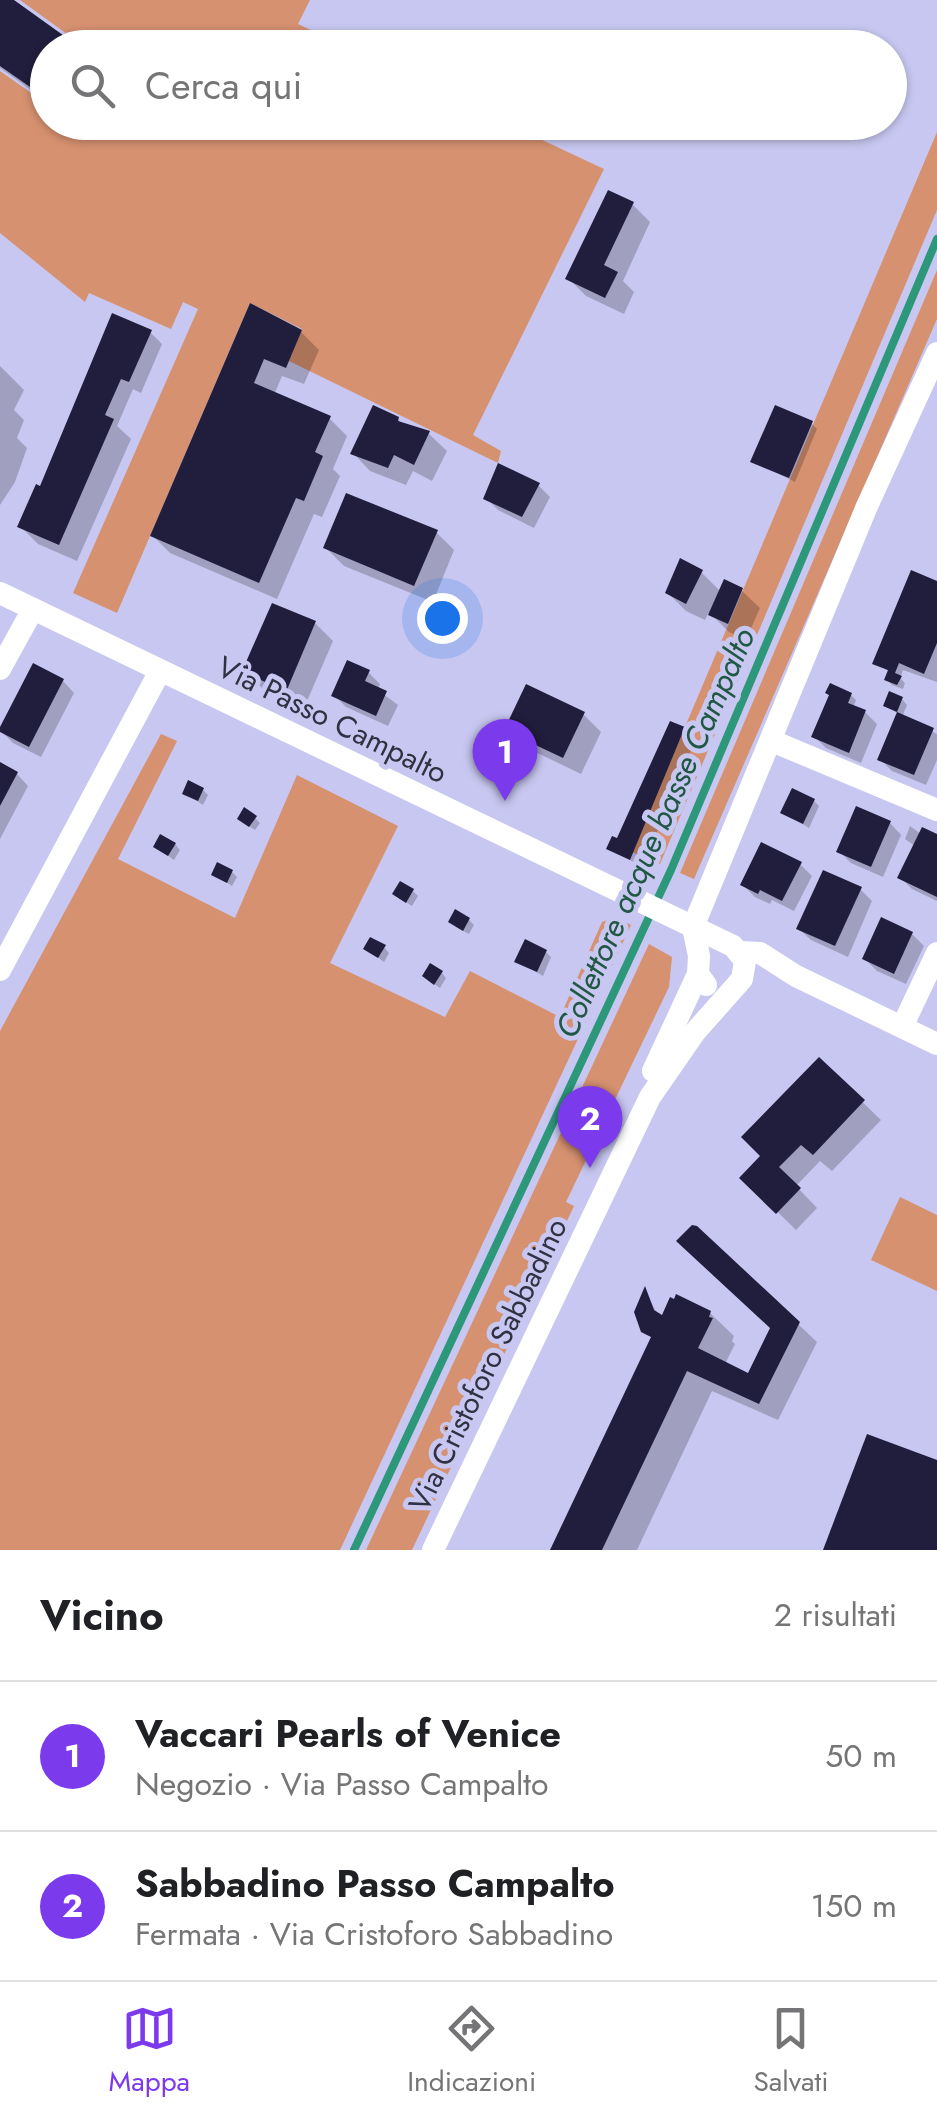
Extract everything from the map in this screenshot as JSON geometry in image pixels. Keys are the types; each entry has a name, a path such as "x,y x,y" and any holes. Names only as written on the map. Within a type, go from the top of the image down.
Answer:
{"street":[{"path":"699,965 683,923 772,741 867,506 937,353"},
{"name":"Via Passo Campalto","path":"0,593 732,947 760,953 796,976 937,1044"},
{"path":"0,669 33,609"},
{"path":"0,970 160,670"},
{"path":"772,741 937,810"},
{"path":"699,965 706,948 732,947 745,960 739,983"},
{"path":"902,1027 937,953"},
{"name":"Via Passo Campalto","path":"699,965 710,988 718,991 739,983 796,976"},
{"name":"Via Cristoforo Sabbadino","path":"650,1097 653,1072 699,965"},
{"name":"Via Cristoforo Sabbadino","path":"437,1546 650,1097 695,1032 739,983"}],"shaded area":[{"path":"20,0 310,0 298,24 311,30 61,30"},
{"path":"0,71 30,92 30,140 542,140 604,169 473,435 501,451 498,463 289,361 302,329 250,303 117,613 73,593 198,309 183,302 171,329 89,293 85,302 0,233"},
{"path":"937,132 937,210 660,864 632,852"},
{"path":"937,270 937,319 694,879 680,873"},
{"path":"161,734 177,741 118,859 235,918 297,775 398,826 330,963 445,1017 470,971 560,1017 602,922 616,917 631,925 340,1550 0,1550 0,1031"},
{"path":"649,944 672,957 669,987 566,1202 574,1206 412,1550 366,1550"},
{"path":"900,1197 937,1215 937,1291 871,1260"}],"building":[{"path":"0,0 14,0 56,30 30,30 30,87 0,66"},
{"path":"608,190 634,202 604,265 618,272 605,298 565,279"},
{"path":"250,303 302,330 286,368 264,359 254,383 331,416 315,452 323,456 304,501 296,498 259,583 150,536"},
{"path":"112,313 152,330 129,382 121,379 105,415 114,419 59,545 17,527 36,484 40,486"},
{"path":"373,405 399,417 398,421 430,431 414,465 394,455 388,468 350,454"},
{"path":"775,405 813,421 789,478 750,462"},
{"path":"498,463 540,483 522,517 483,499"},
{"path":"346,493 438,530 414,586 323,548"},
{"path":"680,558 703,570 686,604 665,593"},
{"path":"911,570 937,581 937,643 924,674 899,663 895,673 902,676 897,685 884,680 888,670 872,664"},
{"path":"724,579 743,588 728,624 708,615"},
{"path":"272,603 316,621 286,692 242,671"},
{"path":"347,660 370,670 365,681 387,691 376,716 331,696"},
{"path":"33,663 64,679 29,747 0,732 0,727"},
{"path":"830,683 852,693 848,703 866,710 849,753 811,737 829,695 825,693"},
{"path":"526,684 585,712 563,758 504,730"},
{"path":"889,691 903,697 897,712 883,706"},
{"path":"897,712 934,728 914,775 877,760"},
{"path":"670,721 685,727 630,860 606,849 612,836 617,838"},
{"path":"0,762 18,772 0,806"},
{"path":"188,780 204,788 198,801 182,794"},
{"path":"792,788 815,799 803,824 780,813"},
{"path":"856,806 891,821 871,867 836,852"},
{"path":"244,807 257,816 249,827 237,819"},
{"path":"922,827 937,834 937,897 897,878"},
{"path":"160,834 176,843 168,856 153,847"},
{"path":"761,842 802,862 782,901 740,885"},
{"path":"217,862 233,870 227,883 211,875"},
{"path":"823,870 862,887 835,946 796,929"},
{"path":"400,881 414,889 406,903 392,894"},
{"path":"455,909 470,918 463,931 448,922"},
{"path":"881,917 913,932 894,974 862,959"},
{"path":"370,937 386,945 378,958 363,949"},
{"path":"525,939 547,950 537,972 514,962"},
{"path":"430,963 443,971 434,985 422,976"},
{"path":"819,1057 865,1100 813,1155 801,1145 779,1167 801,1188 776,1214 739,1178 760,1156 741,1137"},
{"path":"692,1225 800,1322 759,1404 687,1371 602,1550 550,1550 651,1337 641,1332 634,1312 645,1286 654,1310 662,1315 670,1297 674,1299 676,1294 711,1311 709,1317 713,1318 698,1348 748,1373 770,1328 676,1241"},
{"path":"867,1434 937,1460 937,1550 823,1550"}],"waterway":[{"name":"Collettore acque basse Campalto","path":"354,1550 671,870 937,239"}],"place":[{"name":"Vaccari Pearls of Venice","path":"505,801"},
{"name":"Sabbadino Passo Campalto","path":"590,1168"}]}
